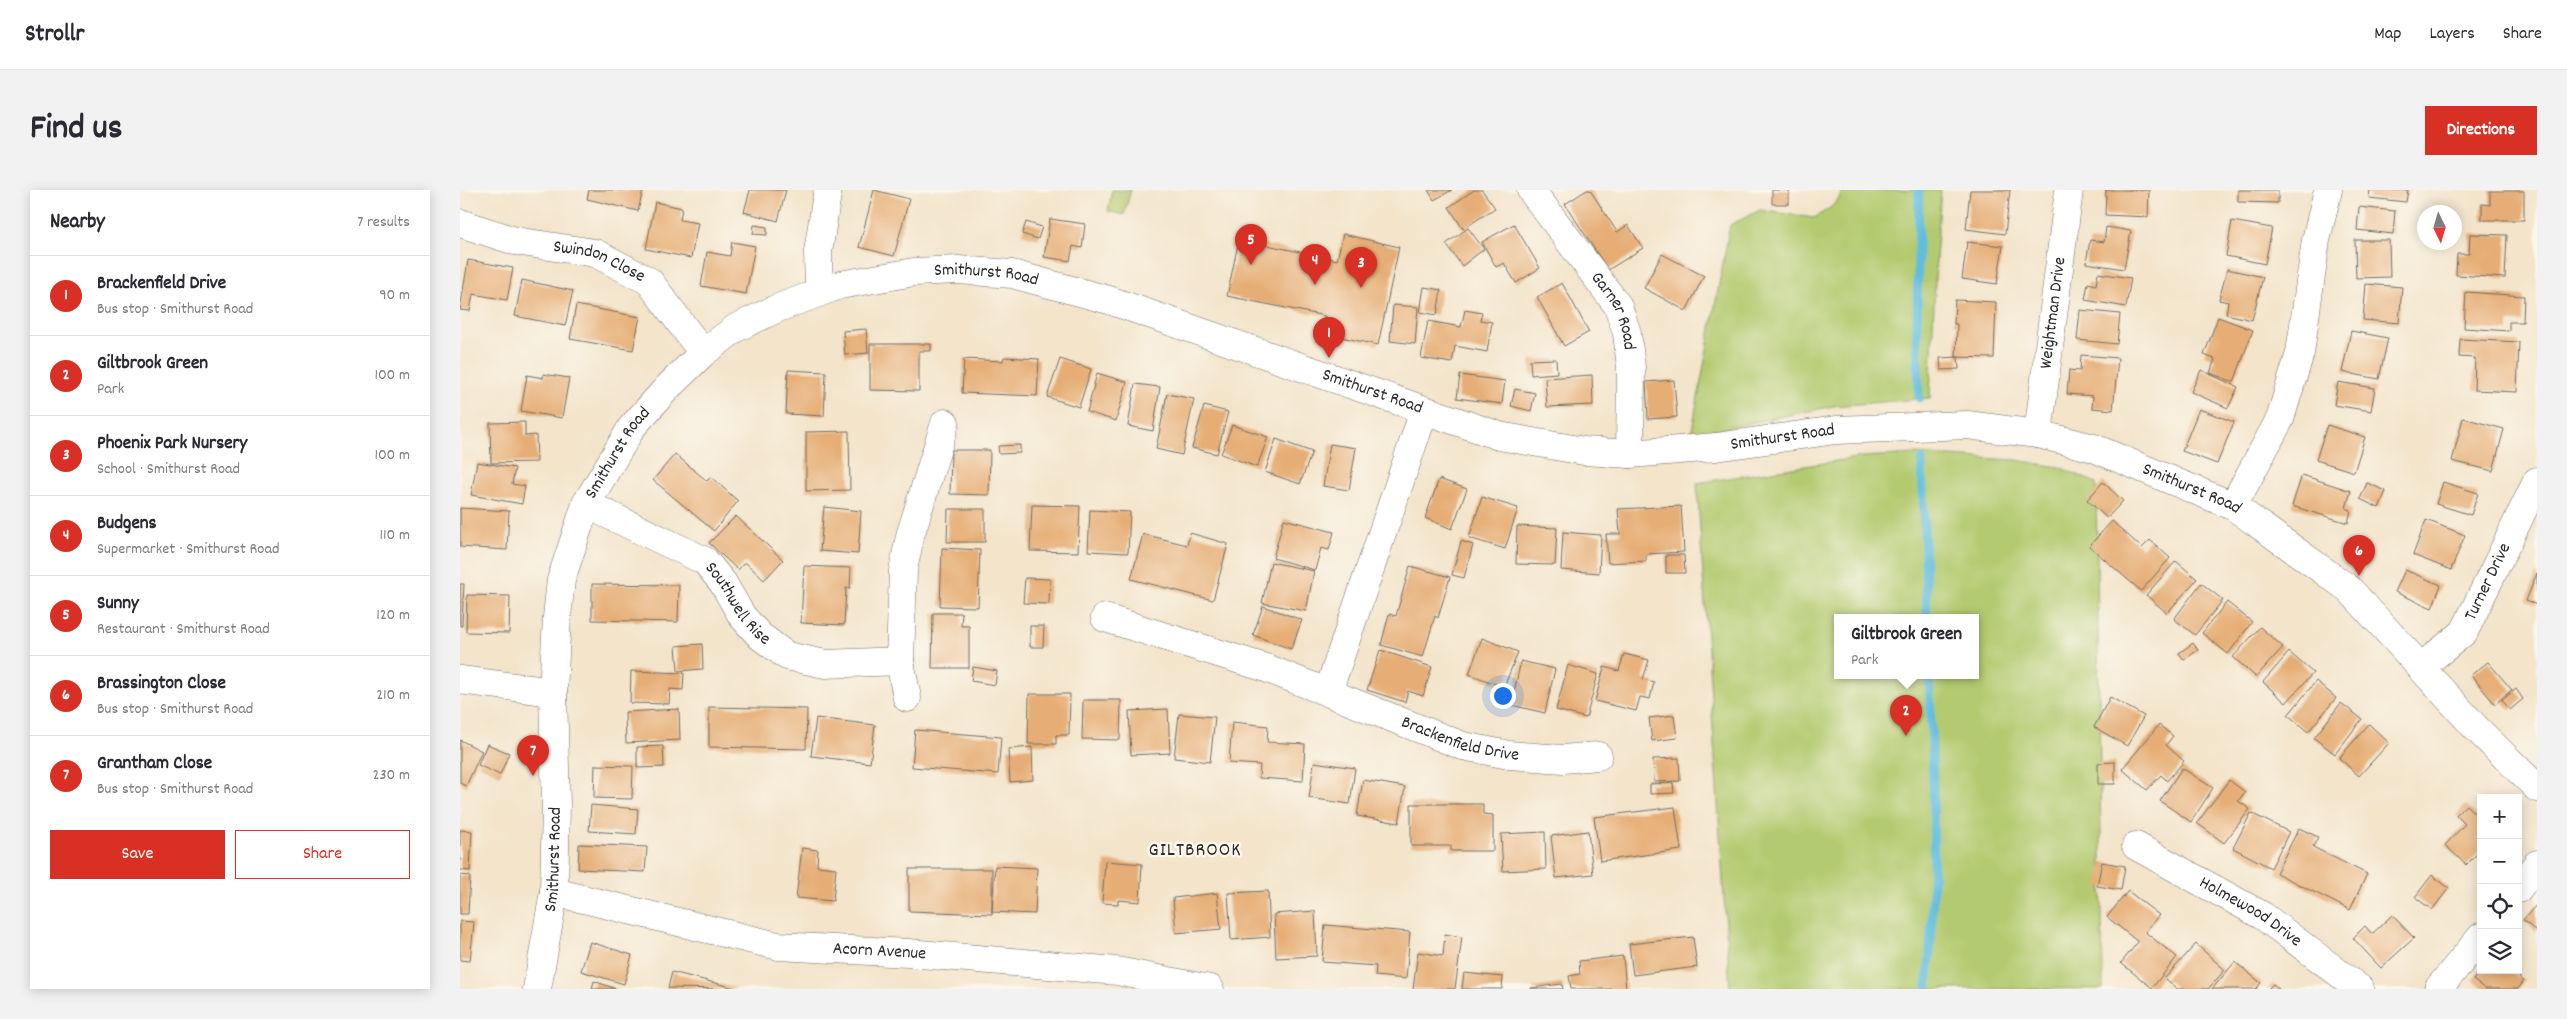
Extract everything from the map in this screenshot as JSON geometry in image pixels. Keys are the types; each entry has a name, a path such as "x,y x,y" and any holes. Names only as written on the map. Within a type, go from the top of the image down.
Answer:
{"street":[{"name":"Garner Road","path":"1531,190 1618,306 1628,332 1631,368 1630,454"},
{"name":"Weightman Drive","path":"2038,434 2069,190"},
{"path":"2233,506 2280,419 2300,352 2316,240 2328,190"},
{"path":"819,292 818,252 827,194"},
{"name":"Swindon Close","path":"460,224 516,241 595,253 649,281 703,353"},
{"name":"Smithurst Road","path":"537,989 554,892 556,806 553,692 556,626 562,580 586,504 632,427 668,387 703,353 736,328 819,292 840,285 876,277 914,272 958,270 1012,274 1109,300 1499,436 1584,451 1630,454 1716,447 1836,430 1966,425 2038,434 2094,448 2233,506 2349,589 2476,728 2537,788"},
{"path":"1328,692 1424,410"},
{"path":"907,698 900,661 900,619 905,562 910,536 946,422"},
{"name":"Turner Drive","path":"2421,667 2464,632 2537,481"},
{"name":"Southwell Rise","path":"586,504 705,561 723,583 742,616 760,636 787,656 825,664 900,661"},
{"name":"Brackenfield Drive","path":"1105,618 1266,668 1463,746 1509,755 1563,759 1598,756"},
{"path":"460,680 553,692"},
{"name":"Holmewood Drive","path":"2136,846 2263,916 2360,989"},
{"path":"2522,884 2537,864"},
{"name":"Acorn Avenue","path":"554,892 778,946 908,953 1117,971 1210,989"},
{"path":"2438,989 2477,942"}],"green space":[{"path":"1112,190 1131,190 1124,215 1108,211"},
{"path":"1842,190 1941,190 1930,398 1834,406 1691,435 1730,225 1760,210 1814,218 1835,203"},
{"path":"1915,454 2016,460 2059,467 2096,483 2103,989 1730,989 1697,483 1862,457"}],"building":[{"path":"589,190 643,190 638,211 587,199"},
{"path":"750,190 786,190 778,221 744,212"},
{"path":"874,190 909,199 894,256 859,247"},
{"path":"1428,190 1452,190 1434,200"},
{"path":"1474,190 1482,190 1495,208 1463,229 1449,207"},
{"path":"1590,190 1617,232 1628,225 1643,248 1608,270 1565,204"},
{"path":"1772,190 1789,190 1789,204 1772,204"},
{"path":"1970,190 2010,190 2005,234 1966,229"},
{"path":"2106,190 2149,190 2148,217 2105,215"},
{"path":"2238,190 2278,190 2278,203 2238,202"},
{"path":"2370,190 2408,190 2406,202 2369,198"},
{"path":"2490,191 2524,191 2524,220 2482,220 2482,204 2490,205"},
{"path":"655,202 682,208 680,220 698,223 691,258 646,249"},
{"path":"2359,207 2395,211 2393,234 2357,230"},
{"path":"1050,219 1085,224 1082,248 1073,246 1070,261 1044,257"},
{"path":"2232,221 2272,228 2265,264 2226,256"},
{"path":"1026,222 1042,227 1038,239 1022,234"},
{"path":"1514,224 1540,268 1516,283 1504,263 1496,267 1482,242"},
{"path":"754,225 767,227 767,235 753,234"},
{"path":"2106,227 2131,231 2124,269 2086,263 2090,240 2104,242"},
{"path":"1468,228 1484,249 1462,266 1446,244"},
{"path":"1343,234 1399,247 1378,345 1322,333 1325,316 1227,296 1239,239 1337,260"},
{"path":"2470,234 2507,235 2505,278 2456,275 2457,254 2469,254"},
{"path":"2355,240 2389,240 2390,277 2356,278"},
{"path":"732,242 755,246 746,294 701,286 707,252 730,256"},
{"path":"1967,242 2003,246 1997,284 1962,279"},
{"path":"1662,254 1704,276 1686,311 1644,288"},
{"path":"468,260 513,268 507,300 473,294 470,311 460,310"},
{"path":"2227,269 2263,277 2252,320 2226,314 2228,302 2219,300"},
{"path":"2098,273 2131,278 2126,307 2085,300 2088,283 2096,285"},
{"path":"522,280 573,291 565,326 515,316"},
{"path":"1562,283 1589,332 1564,346 1537,297"},
{"path":"2366,284 2402,287 2399,323 2363,320"},
{"path":"1424,287 1441,290 1437,315 1420,312"},
{"path":"2466,292 2524,296 2523,322 2509,322 2509,331 2464,328"},
{"path":"1955,300 1996,302 1994,358 1956,357 1957,324 1954,324"},
{"path":"576,305 640,317 633,350 570,339"},
{"path":"1393,305 1418,307 1415,344 1390,341"},
{"path":"1465,310 1482,313 1480,320 1492,322 1487,352 1455,346 1452,363 1421,358 1428,321 1461,327"},
{"path":"2080,310 2120,314 2117,344 2077,340"},
{"path":"2218,317 2253,330 2234,382 2210,373 2215,359 2204,355"},
{"path":"866,329 868,353 845,355 843,331"},
{"path":"2351,331 2388,338 2379,379 2342,372"},
{"path":"2460,339 2519,342 2517,392 2474,390 2475,358 2459,357"},
{"path":"870,344 931,344 931,351 919,351 919,391 870,390"},
{"path":"2081,355 2118,358 2113,410 2092,408 2093,396 2067,394 2069,370 2080,371"},
{"path":"1004,357 1039,359 1037,396 962,393 964,359 1003,361"},
{"path":"1958,357 1959,369 1941,370 1940,358"},
{"path":"1060,359 1091,369 1079,407 1047,397"},
{"path":"1556,359 1557,373 1531,375 1530,360"},
{"path":"788,370 826,372 824,416 786,414"},
{"path":"2201,370 2238,387 2228,408 2191,392"},
{"path":"1097,373 1127,382 1116,421 1087,412"},
{"path":"543,374 569,378 562,418 521,411 527,375 543,378"},
{"path":"1460,375 1505,381 1502,404 1457,398"},
{"path":"1592,375 1593,405 1547,407 1545,378"},
{"path":"1674,380 1677,417 1648,419 1646,382"},
{"path":"2338,382 2375,388 2371,411 2334,405"},
{"path":"1135,384 1160,387 1153,431 1128,426"},
{"path":"1515,389 1535,393 1531,411 1511,406"},
{"path":"1167,394 1194,399 1182,455 1156,449"},
{"path":"1204,406 1228,412 1217,454 1192,448"},
{"path":"2199,409 2234,422 2217,464 2182,451"},
{"path":"2463,418 2504,429 2493,471 2452,461"},
{"path":"525,422 525,436 536,435 537,462 491,463 490,423"},
{"path":"1232,425 1268,437 1257,467 1221,454"},
{"path":"2327,425 2365,437 2354,472 2316,460"},
{"path":"849,431 850,490 806,491 806,432"},
{"path":"1276,439 1312,452 1300,484 1265,472"},
{"path":"1330,444 1356,448 1349,490 1323,486"},
{"path":"1020,445 1020,453 999,454 998,446"},
{"path":"951,450 990,450 989,495 950,494"},
{"path":"675,454 707,481 711,477 738,501 714,531 653,480"},
{"path":"477,462 515,468 512,484 525,486 522,504 471,495"},
{"path":"2302,475 2351,491 2346,508 2351,510 2348,523 2292,506"},
{"path":"1439,479 1467,489 1452,529 1425,518"},
{"path":"2103,482 2123,501 2107,518 2087,500"},
{"path":"2443,482 2478,493 2471,515 2436,504"},
{"path":"2367,483 2386,491 2379,508 2360,499"},
{"path":"1482,497 1518,508 1505,549 1469,538"},
{"path":"1032,505 1080,506 1078,552 1030,551"},
{"path":"1681,506 1684,552 1646,554 1646,561 1608,563 1606,534 1620,534 1618,509"},
{"path":"824,507 861,511 858,554 820,551"},
{"path":"460,508 509,511 507,550 460,547"},
{"path":"948,509 985,509 985,542 947,542"},
{"path":"1090,510 1130,512 1128,553 1088,551"},
{"path":"736,516 783,560 764,580 745,562 738,570 709,543"},
{"path":"1284,519 1334,532 1329,550 1321,548 1315,570 1273,558"},
{"path":"2426,520 2465,535 2451,570 2413,555"},
{"path":"2112,521 2142,548 2150,540 2170,558 2141,591 2089,546"},
{"path":"1517,526 1557,528 1555,565 1516,564"},
{"path":"1563,532 1601,535 1599,573 1561,570"},
{"path":"1190,533 1228,544 1213,600 1131,579 1143,534 1187,545"},
{"path":"1461,541 1473,545 1464,578 1452,575"},
{"path":"942,548 980,550 978,607 940,606"},
{"path":"1666,555 1684,555 1685,573 1666,573"},
{"path":"2176,561 2197,579 2167,613 2146,595"},
{"path":"1271,562 1314,571 1306,611 1262,603"},
{"path":"804,566 851,568 850,588 846,588 844,625 801,623"},
{"path":"1410,566 1450,577 1438,618 1435,616 1423,657 1381,645 1389,614 1396,616"},
{"path":"2405,570 2441,585 2432,608 2395,592"},
{"path":"2537,573 2537,605 2526,601"},
{"path":"1025,578 1050,579 1049,604 1023,603"},
{"path":"2201,583 2223,600 2195,635 2174,619"},
{"path":"460,584 464,584 462,626 460,626"},
{"path":"592,584 679,585 678,622 592,620"},
{"path":"467,595 510,596 509,633 466,632"},
{"path":"2227,602 2252,622 2228,654 2202,633"},
{"path":"1263,606 1302,620 1291,649 1253,635"},
{"path":"933,613 962,613 961,626 969,626 969,668 932,668"},
{"path":"1030,626 1044,626 1043,647 1030,647"},
{"path":"2260,627 2283,647 2256,677 2233,657"},
{"path":"1482,638 1518,652 1504,687 1469,674"},
{"path":"2193,643 2198,650 2184,660 2179,653"},
{"path":"702,644 703,669 678,671 676,646"},
{"path":"1380,650 1432,667 1423,696 1408,691 1405,702 1367,690"},
{"path":"2289,652 2313,673 2286,703 2263,682"},
{"path":"1624,654 1649,660 1643,679 1654,682 1650,699 1640,697 1636,711 1595,701 1604,667 1619,671"},
{"path":"1521,661 1555,669 1545,713 1511,705"},
{"path":"2488,662 2512,690 2495,704 2471,675"},
{"path":"1568,665 1598,674 1586,718 1556,710"},
{"path":"973,667 997,671 995,685 971,681"},
{"path":"631,671 684,673 683,690 670,689 669,704 630,703"},
{"path":"2316,681 2336,698 2308,732 2288,715"},
{"path":"2516,689 2523,699 2510,710 2502,700"},
{"path":"1029,694 1070,694 1069,735 1056,735 1056,744 1028,744"},
{"path":"2110,697 2144,716 2127,746 2094,727"},
{"path":"1083,700 1121,700 1120,740 1082,739"},
{"path":"2341,703 2362,719 2335,754 2314,738"},
{"path":"709,707 807,709 806,749 709,747"},
{"path":"679,709 680,740 626,743 625,712"},
{"path":"1168,709 1170,753 1131,755 1129,711"},
{"path":"1179,714 1215,717 1210,762 1174,758"},
{"path":"1674,715 1677,738 1652,741 1649,718"},
{"path":"816,718 875,725 870,763 811,756"},
{"path":"1232,722 1268,726 1267,742 1305,744 1303,781 1259,778 1260,765 1229,763"},
{"path":"2369,724 2389,743 2359,776 2339,758"},
{"path":"2159,725 2173,736 2166,745 2184,761 2167,781 2161,775 2147,790 2122,769"},
{"path":"915,730 1001,737 998,774 912,767"},
{"path":"460,740 482,751 466,786 460,783"},
{"path":"487,744 509,753 500,775 478,765"},
{"path":"663,746 664,767 637,768 637,747"},
{"path":"1032,747 1033,780 1010,782 1008,749"},
{"path":"1679,758 1680,781 1654,782 1653,759"},
{"path":"1314,762 1355,768 1350,804 1309,798"},
{"path":"2115,762 2115,784 2098,784 2098,763"},
{"path":"595,765 633,766 632,799 594,798"},
{"path":"2182,768 2213,788 2191,822 2160,801"},
{"path":"1363,780 1405,787 1399,823 1357,816"},
{"path":"2229,780 2245,792 2238,801 2250,809 2224,843 2197,823"},
{"path":"1673,783 1674,793 1650,794 1650,784"},
{"path":"1411,804 1483,804 1483,814 1493,815 1493,851 1451,851 1451,846 1411,846"},
{"path":"591,805 638,809 636,834 589,831"},
{"path":"2466,805 2477,815 2477,854 2466,865 2445,845 2465,824 2456,815"},
{"path":"1675,807 1681,850 1600,861 1594,817"},
{"path":"2251,813 2289,832 2271,868 2233,848"},
{"path":"2299,828 2318,837 2313,847 2367,874 2350,910 2276,873"},
{"path":"460,830 472,831 470,871 460,870"},
{"path":"1588,831 1593,874 1556,878 1551,836"},
{"path":"1545,832 1546,869 1503,871 1501,834"},
{"path":"579,844 647,847 645,872 578,869"},
{"path":"802,848 818,850 817,866 836,868 833,901 796,898"},
{"path":"1105,861 1142,864 1140,902 1118,900 1118,904 1102,903"},
{"path":"2102,862 2125,866 2121,890 2097,886"},
{"path":"995,866 1037,868 1035,914 992,912"},
{"path":"909,869 992,869 992,914 909,911"},
{"path":"460,875 470,876 468,914 460,914"},
{"path":"2432,875 2449,888 2432,910 2415,897"},
{"path":"1268,891 1270,937 1231,940 1228,893"},
{"path":"2128,891 2159,915 2145,932 2177,957 2152,988 2121,963 2138,942 2107,917"},
{"path":"1217,893 1221,929 1176,933 1173,898"},
{"path":"2537,904 2537,932 2523,920"},
{"path":"1315,911 1317,956 1276,958 1274,914"},
{"path":"2392,915 2414,938 2381,968 2353,938 2365,926 2372,934"},
{"path":"460,921 474,922 470,961 460,960"},
{"path":"1325,925 1410,932 1406,979 1375,976 1376,966 1322,962"},
{"path":"1445,934 1462,937 1455,989 1413,989 1418,952 1443,956"},
{"path":"1693,937 1697,967 1633,975 1629,944"},
{"path":"590,942 632,955 624,984 581,971"},
{"path":"2196,944 2225,970 2208,989 2177,989 2165,978"},
{"path":"1623,956 1626,989 1571,989 1569,976 1580,974 1579,961"},
{"path":"2235,962 2261,983 2256,989 2212,989"},
{"path":"672,972 735,988 735,989 668,988"},
{"path":"1464,973 1503,977 1502,989 1462,989"},
{"path":"2477,974 2515,974 2524,981 2518,989 2485,989 2473,980"},
{"path":"594,981 616,989 592,989"},
{"path":"1562,984 1563,989 1531,989 1531,988"},
{"path":"2273,984 2279,989 2268,989"}],"waterway":[{"path":"1919,190 1917,328 1919,398"},
{"path":"1922,460 1927,614"},
{"path":"1927,989 1934,832 1929,679"}],"place":[{"name":"Sunny","path":"1251,265"},
{"name":"Budgens","path":"1315,285"},
{"name":"Phoenix Park Nursery","path":"1361,288"},
{"name":"Brackenfield Drive","path":"1329,358"},
{"name":"Brassington Close","path":"2359,576"},
{"name":"Giltbrook Green","path":"1906,736"},
{"name":"Grantham Close","path":"533,776"}],"district":[{"name":"GILTBROOK","path":"1195,851"}]}
